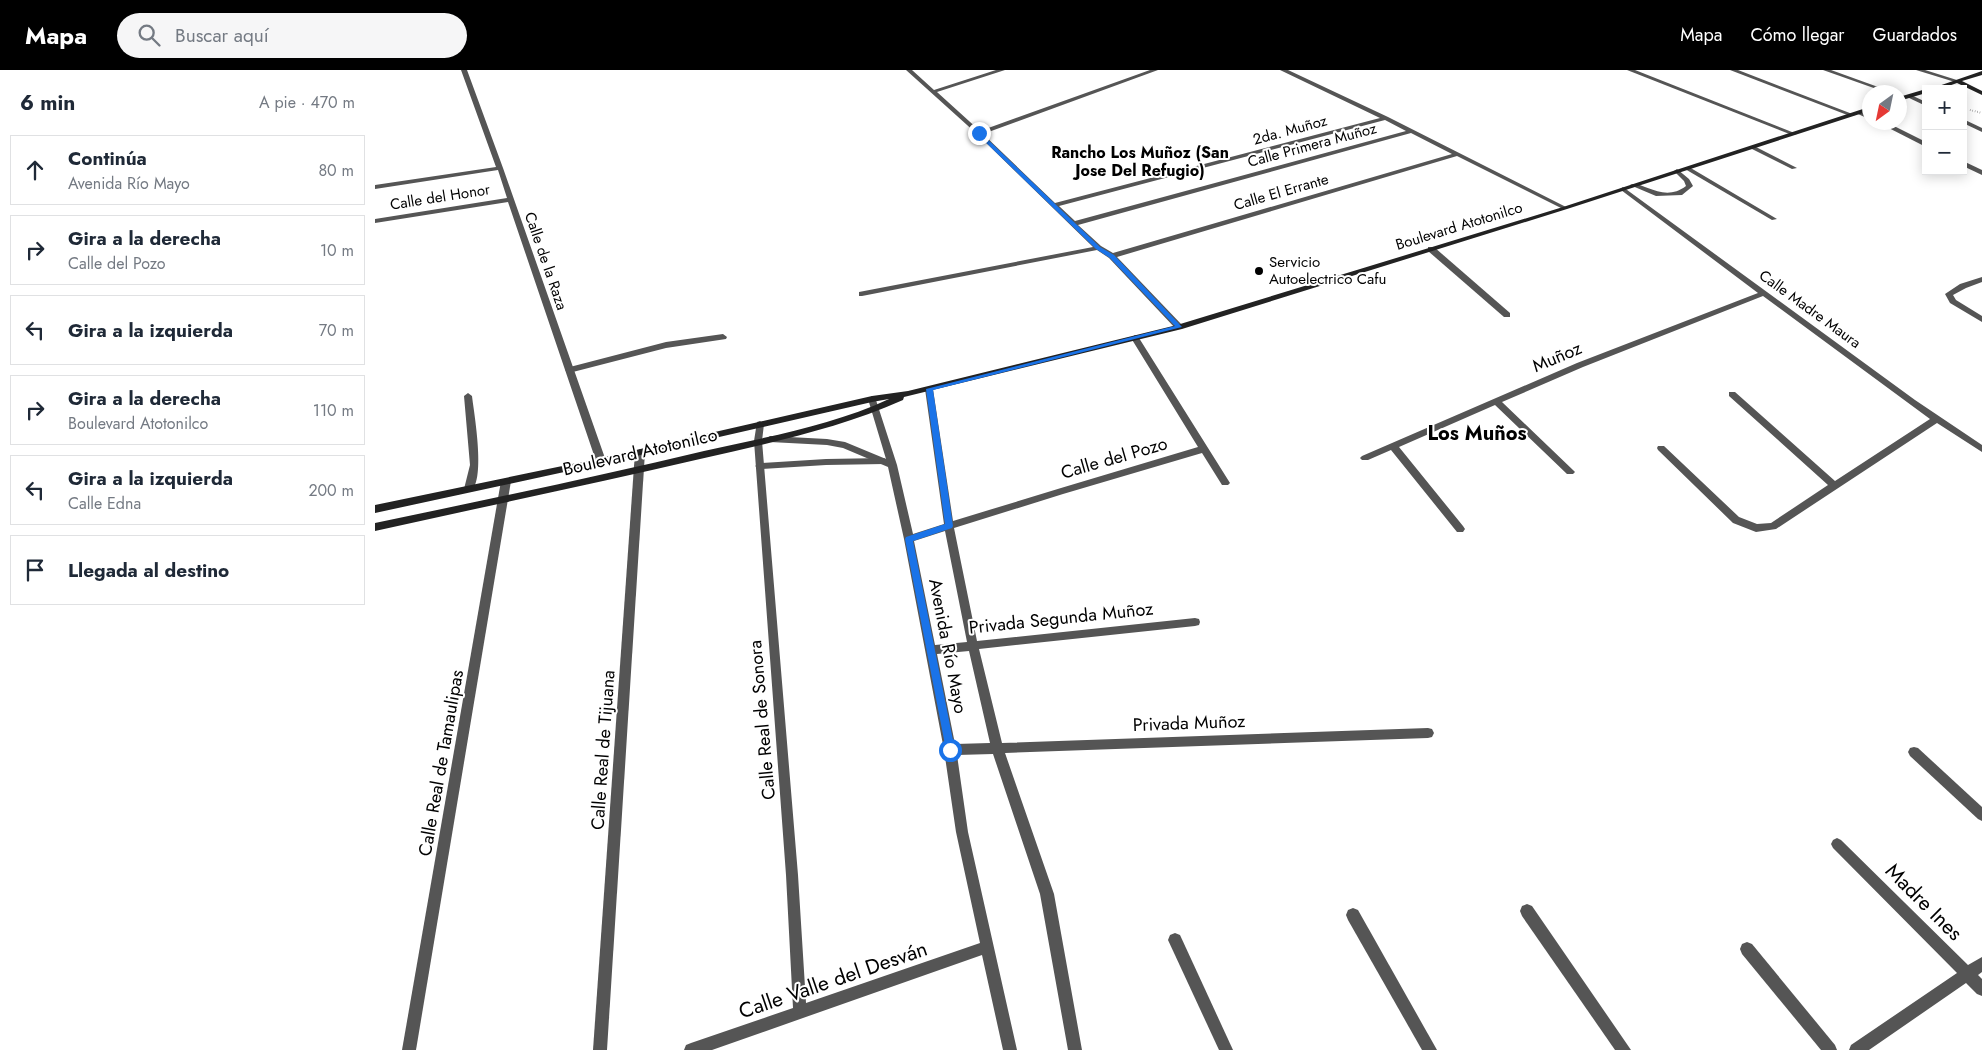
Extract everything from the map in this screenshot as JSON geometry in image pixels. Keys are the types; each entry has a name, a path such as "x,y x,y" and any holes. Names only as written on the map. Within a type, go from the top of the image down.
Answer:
{"street":[{"name":"Calle de la Raza","path":"464,70 500,168 601,461"},
{"path":"909,70 979,133 1098,248 1112,256 1179,327"},
{"path":"933,92 1002,70"},
{"path":"979,133 1155,70"},
{"path":"1283,70 1386,118 1565,208"},
{"path":"1630,70 1794,134"},
{"path":"1733,70 1852,115"},
{"path":"1826,70 1869,85"},
{"path":"1919,70 1957,81 1982,92"},
{"path":"1945,85 1982,73"},
{"path":"1965,78 1982,86"},
{"path":"1907,96 1922,92"},
{"path":"1907,98 1922,103"},
{"name":"Boulevard Atotonilco","path":"375,509 601,461 872,399 908,394 1179,327 1565,208 1860,112"},
{"name":"2da. Muñoz","path":"1055,205 1386,118"},
{"path":"1967,123 1982,130"},
{"path":"1896,130 1922,143"},
{"name":"Calle Primera Muñoz","path":"1073,224 1412,131"},
{"path":"1752,147 1794,168"},
{"name":"Calle El Errante","path":"1112,256 1457,154"},
{"path":"1967,165 1982,173"},
{"path":"375,187 500,168"},
{"path":"1687,168 1774,219"},
{"path":"1633,186 1656,194 1680,194 1690,186 1687,180 1677,171"},
{"name":"Calle Madre Maura","path":"1623,189 1936,419 1982,449"},
{"name":"Calle del Honor","path":"375,221 510,200"},
{"path":"862,294 1098,248"},
{"path":"1431,249 1507,315"},
{"path":"1982,279 1949,294 1953,301 1982,320"},
{"name":"Muñoz","path":"1365,458 1580,365 1764,293"},
{"path":"569,370 665,345 723,337"},
{"name":"Calle del Pozo","path":"909,539 1204,449 1135,338"},
{"path":"929,389 949,526 973,646 997,748 1047,894 1075,1050"},
{"name":"Boulevard Atotonilco","path":"375,526 638,470 763,440 875,411 908,394"},
{"path":"1732,394 1834,486"},
{"path":"468,396 475,465 469,489"},
{"name":"Avenida Río Mayo","path":"872,399 909,539 950,750 963,832 1010,1050"},
{"path":"1496,401 1570,472"},
{"path":"1661,448 1736,520 1755,528 1773,526 1936,419"},
{"name":"Calle Real de Sonora","path":"760,424 763,440 760,466 792,875 800,1012"},
{"path":"763,440 827,442 845,445 888,463"},
{"path":"1393,446 1460,529"},
{"path":"1204,449 1225,483"},
{"name":"Calle Real de Tijuana","path":"599,1050 623,733 640,452"},
{"path":"760,466 826,462 888,463"},
{"name":"Calle Real de Tamaulipas","path":"409,1050 506,481"},
{"name":"Privada Segunda Muñoz","path":"931,650 1195,622"},
{"name":"Privada Muñoz","path":"950,750 1429,733"},
{"path":"1914,752 1982,815"},
{"name":"Madre Ines","path":"1837,844 1982,989"},
{"path":"1527,911 1624,1050"},
{"path":"1353,914 1430,1050"},
{"path":"1175,940 1226,1050"},
{"name":"Calle Valle del Desván","path":"691,1050 987,947"},
{"path":"1747,949 1830,1050"},
{"path":"1856,1050 1982,964"}],"place":[{"name":"Servicio Autoelectrico Cafu","path":"1259,271"}],"district":[{"name":"Rancho Los Muñoz (San Jose Del Refugio)","path":"1140,161"},
{"name":"Los Muños","path":"1477,433"}],"route":[{"path":"950,750 909,539 949,526 929,389 1179,327 1112,256 1098,248 979,133"}]}
